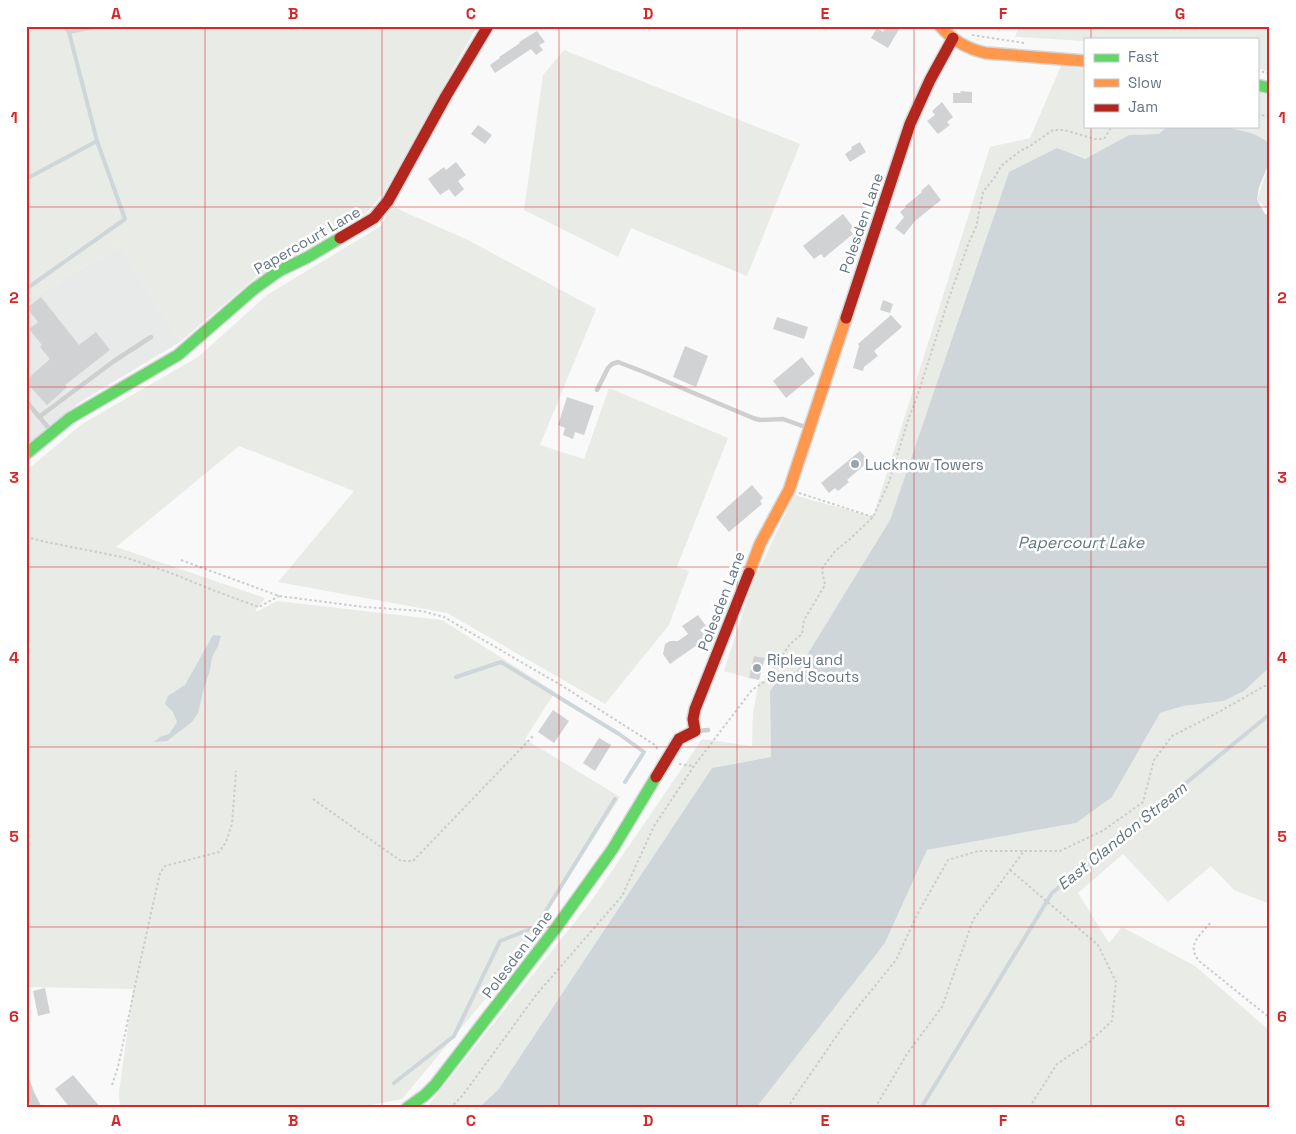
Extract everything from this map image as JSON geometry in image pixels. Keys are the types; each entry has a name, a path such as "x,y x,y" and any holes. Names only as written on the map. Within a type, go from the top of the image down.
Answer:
{"street":[{"name":"Papercourt Lane","path":"26,454 70,418 178,355 254,289 279,272 374,218 388,200 446,96 488,26"},
{"path":"940,26 967,48 986,53 1084,61"},
{"name":"Polesden Lane","path":"407,1108 425,1096 435,1085 556,928 612,850 679,739 694,731 695,709 760,544 789,490 910,124 933,72 953,38"},
{"path":"26,1083 37,1108"}],"lane":[{"path":"39,416 114,360 151,337"},
{"path":"597,390 608,368 618,362 752,418 760,420 783,419 809,428"},
{"path":"26,401 52,432"},
{"path":"694,731 708,730"}],"path":[{"path":"971,35 1029,44"},
{"path":"1258,70 1270,74"},
{"path":"450,1108 474,1080 536,995 622,896 654,826 694,766 752,690 764,682 790,644 802,634 804,620 825,585 823,566 835,551 873,517 889,482 948,301 976,227 983,192 1001,166 1020,151 1053,130 1064,130 1095,139 1104,139 1111,128"},
{"path":"789,490 873,517"},
{"path":"26,537 127,558 259,607 280,596"},
{"path":"181,560 280,596 364,607 422,611 444,617 564,687 654,745 666,762 694,766"},
{"path":"787,1108 849,1018 896,960 919,911 948,860 978,851 1060,851 1104,830 1143,802 1154,760 1172,736 1217,714 1270,683"},
{"path":"313,799 400,861 414,861 533,736"},
{"path":"112,1085 118,1067 160,873 165,866 218,852 226,842 232,824 236,770"},
{"path":"875,1108 907,1054 942,1007 973,920 1024,851"},
{"path":"1010,870 1098,945 1116,982 1112,1021 1087,1044 1057,1064 1029,1108"},
{"path":"1210,923 1194,942 1196,957 1270,1018"}],"shaded area":[{"path":"26,26 477,26 383,194 366,213 255,278 180,342 120,246 26,301"},
{"path":"1019,26 1270,26 1270,72 1258,68 1258,38 1084,38 1084,41 1015,37"},
{"path":"564,50 800,144 747,276 631,228 618,257 524,210 543,75"},
{"path":"1061,66 1084,69 1084,128 1166,128 1160,134 1129,135 1085,159 1009,172 890,520 797,671 780,677 770,691 771,757 712,768 498,1090 477,1108 426,1108 590,903 702,739 752,746 753,712 759,682 779,677 765,658 755,656 749,678 724,671 751,587 794,495 873,517 990,147 1030,138"},
{"path":"1258,92 1270,96 1270,147 1254,134 1232,128 1258,128"},
{"path":"1270,161 1270,211 1257,200"},
{"path":"391,206 468,240 596,309 540,445 584,459 609,388 728,438 677,567 689,571 669,625 605,704 447,613 278,582 354,491 239,446 116,547 265,598 255,611 277,601 442,620 555,692 525,739 620,797 511,968 402,1099 356,1108 120,1108 119,1093 133,989 26,987 26,471 82,424 198,357 267,295 381,226"},
{"path":"120,246 180,342 80,402 26,445 26,301"},
{"path":"1270,667 1270,904 1234,890 1211,866 1168,902 1123,854 1078,893 1109,943 1122,927 1195,966 1270,1031 1270,1108 756,1108 885,943 927,850 1076,823 1160,713 1183,706 1224,701 1244,691"}],"water":[{"name":"Papercourt Lake","path":"1166,128 1232,128 1254,134 1270,143 1270,161 1259,187 1257,200 1265,214 1270,216 1270,667 1244,691 1224,701 1183,706 1160,713 1112,797 1076,823 927,850 885,943 756,1108 478,1108 498,1090 712,768 771,757 770,691 780,677 797,671 890,520 1009,172 1057,148 1085,159 1129,135 1159,134"},
{"path":"213,635 221,636 212,657 198,713 192,722 167,741 154,742 160,737 169,734 177,722 173,712 165,704 168,696 185,685"}],"building":[{"path":"886,26 901,26 888,48 871,38 877,28 883,32"},
{"path":"537,31 545,42 539,45 543,50 536,55 531,49 495,73 490,65 519,42"},
{"path":"960,91 972,92 972,103 953,103 953,93 961,93"},
{"path":"942,102 953,117 947,122 950,125 938,134 927,121 935,115 932,111"},
{"path":"478,125 492,135 485,144 471,134"},
{"path":"860,142 866,152 850,162 845,154 852,149 851,147"},
{"path":"456,162 466,175 458,181 464,189 455,197 449,189 440,195 428,179 444,167 446,170"},
{"path":"929,184 941,200 915,221 904,235 895,228 904,217 900,212"},
{"path":"843,214 853,227 850,230 853,234 824,258 821,254 814,259 803,246"},
{"path":"41,297 79,345 96,332 110,350 65,385 67,387 47,405 26,382 50,359 29,329 38,322 27,308"},
{"path":"883,300 893,304 890,313 880,310"},
{"path":"891,315 902,327 874,351 878,356 864,367 863,371 853,368 858,344"},
{"path":"777,317 808,327 804,339 773,329"},
{"path":"685,346 708,356 696,387 673,377"},
{"path":"802,357 815,374 786,398 773,381"},
{"path":"567,397 594,406 584,435 575,432 573,439 563,435 565,428 558,425"},
{"path":"860,451 869,461 847,480 849,482 838,491 835,488 829,493 821,483"},
{"path":"752,485 763,498 760,501 762,504 729,532 716,517"},
{"path":"698,615 706,626 700,630 707,638 670,664 663,654 665,644 670,641 678,641 688,634 682,626"},
{"name":"Ripley and Send Scouts","path":"754,656 765,658 759,680 749,678"},
{"path":"553,710 569,721 554,743 538,732"},
{"path":"599,738 611,745 595,771 583,763"},
{"path":"45,988 50,1013 38,1016 33,991"},
{"path":"73,1075 101,1108 70,1108 55,1089"}],"waterway":[{"path":"64,26 69,32"},
{"path":"26,289 125,219 97,141 69,32 98,26"},
{"path":"26,179 97,141"},
{"path":"456,677 501,662 619,734 644,752 625,782"},
{"name":"East Clandon Stream","path":"921,1108 1052,893 1270,714"},
{"path":"394,1083 454,1036 500,941 536,927 615,799"}],"traffic: fast":[{"path":"1258,85 1270,88"},
{"path":"26,454 70,418 178,355 254,289 279,271 340,238"},
{"path":"407,1108 435,1085 556,928 612,850 656,777"}],"traffic: slow":[{"path":"940,26 961,44 986,53 1084,61"},
{"path":"749,573 760,544 789,490 846,318"}],"traffic: jam":[{"path":"340,238 374,218 388,201 446,96 488,26"},
{"path":"846,318 910,124 930,80 953,38"},
{"path":"656,777 679,739 695,731 693,719 695,709 749,573"}],"place":[{"name":"Lucknow Towers","path":"855,464"},
{"name":"Ripley and Send Scouts","path":"757,668"}]}
